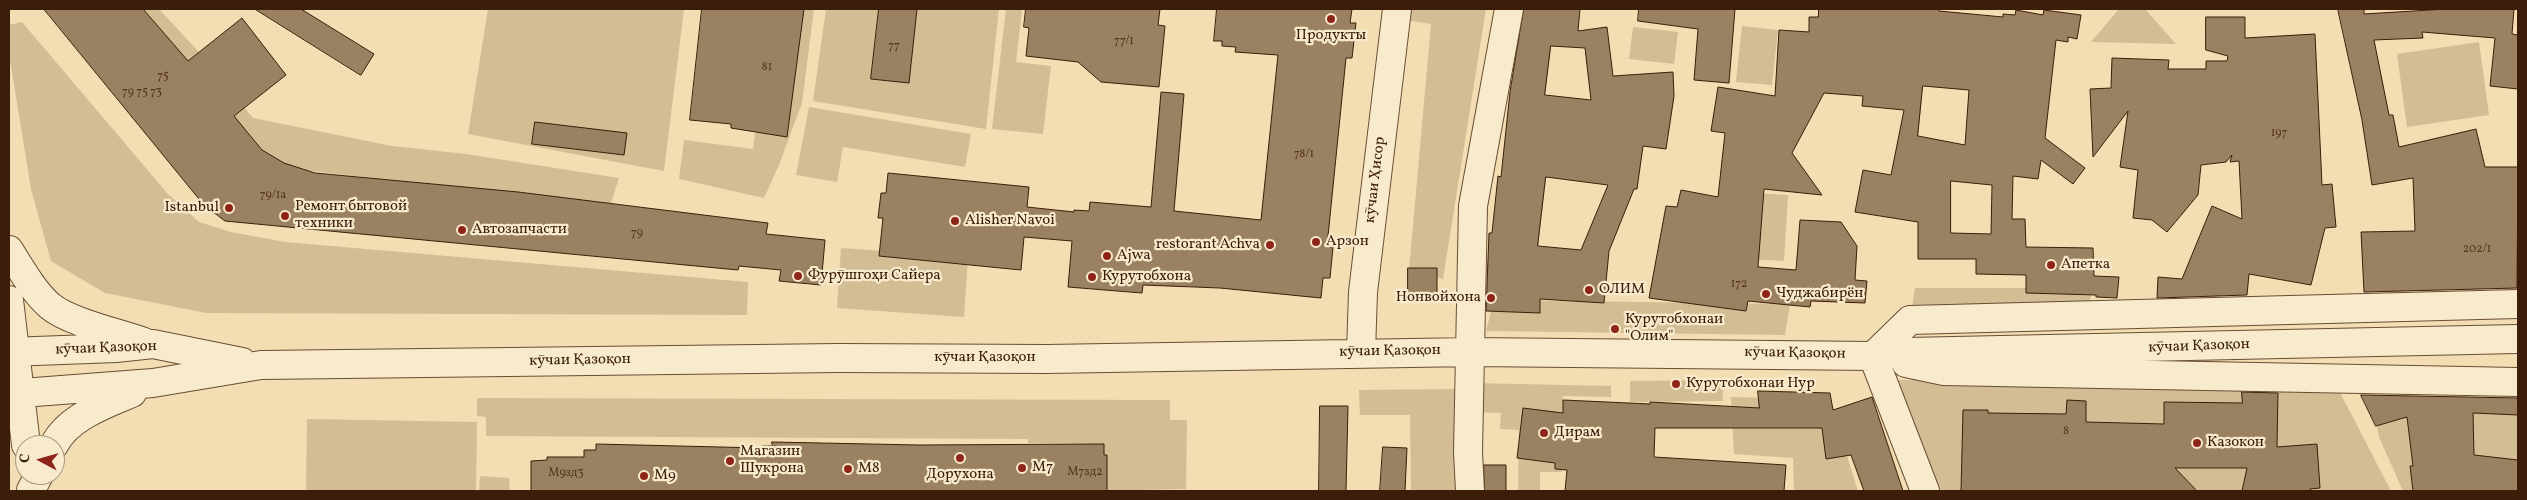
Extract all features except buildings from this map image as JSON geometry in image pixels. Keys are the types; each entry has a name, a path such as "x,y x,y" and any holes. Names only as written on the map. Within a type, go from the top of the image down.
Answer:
{"street":[{"name":"кӯчаи Ҳисор","path":"1361,352 1363,292 1397,9"},
{"path":"1470,491 1468,452 1473,206 1508,9"},
{"path":"9,250 31,284 51,306 70,317 153,344"},
{"path":"9,300 15,393 24,435"},
{"path":"1873,356 1910,320 2518,304"},
{"name":"кӯчаи Қазоқон","path":"15,393 153,383 261,365 838,358 1047,359 1361,352 1873,356 1907,352 2518,339"},
{"name":"кӯчаи Қазоқон","path":"12,352 116,348 153,344 261,365"},
{"path":"1873,356 1944,371 2518,382"},
{"path":"1873,356 1925,491"},
{"path":"63,435 76,421 100,406 153,383"}],"shaded area":[{"path":"111,9 159,9 198,51 253,118 392,146 466,154 619,178 610,206 269,166 218,134"},
{"path":"488,9 684,9 664,171 468,134"},
{"path":"773,9 814,9 802,103 779,165 764,198 679,179 684,140 753,149"},
{"path":"826,9 999,9 986,129 813,101"},
{"path":"1006,9 1022,9 1016,62 1051,66 1043,134 992,129"},
{"path":"1407,9 1486,9 1443,279 1409,270 1431,24 1406,20"},
{"path":"2119,9 2145,9 2176,44 2091,42"},
{"path":"22,22 167,193 199,222 231,232 285,242 748,282 747,315 206,313 105,293 51,261 31,189 9,54 9,25"},
{"path":"1742,26 1778,30 1772,85 1736,82"},
{"path":"1633,27 1678,32 1674,64 1629,59"},
{"path":"2479,42 2489,115 2407,127 2397,54"},
{"path":"809,107 971,134 965,167 843,147 837,182 796,175"},
{"path":"1754,193 1788,195 1784,261 1750,259"},
{"path":"841,248 968,257 964,317 837,308"},
{"path":"1915,288 2092,288 2086,328 1909,329"},
{"path":"1494,300 1790,304 1785,335 1486,331"},
{"path":"2180,373 2331,375 2391,491 1933,491 1897,380"},
{"path":"1722,380 1723,401 1630,402 1630,381"},
{"path":"1471,383 1611,386 1611,397 1563,396 1562,472 1540,472 1540,491 1518,491 1519,430 1500,429 1501,413 1471,412"},
{"path":"1457,389 1458,491 1411,491 1410,415 1360,415 1359,390"},
{"path":"1731,397 1768,398 1822,419 1842,440 1858,491 1794,491 1793,458 1734,454"},
{"path":"2475,397 2518,404 2518,491 2403,491 2379,437 2373,402"},
{"path":"477,398 1170,400 1170,420 1187,420 1186,489 1094,491 1094,444 1028,443 1028,439 486,436 486,417 477,416"},
{"path":"307,419 477,422 476,491 306,491"},
{"path":"480,476 509,478 510,491 479,491"}],"place":[{"name":"Продукты","path":"1331,19"},
{"name":"Istanbul","path":"229,208"},
{"name":"Ремонт бытовой техники","path":"285,216"},
{"name":"Alisher Navoi","path":"955,221"},
{"name":"Автозапчасти","path":"462,230"},
{"name":"Арзон","path":"1316,242"},
{"name":"restorant Achva","path":"1270,245"},
{"name":"Ajwa","path":"1107,256"},
{"name":"Апетка","path":"2051,265"},
{"name":"Фурӯшгоҳи Сайера","path":"798,276"},
{"name":"Курутобхона","path":"1092,277"},
{"name":"ОЛИМ","path":"1589,290"},
{"name":"Чуджабирён","path":"1766,294"},
{"name":"Нонвойхона","path":"1491,298"},
{"name":"Курутобхонаи \"Олим\"","path":"1615,329"},
{"name":"Курутобхонаи Нур","path":"1676,384"},
{"name":"Дирам","path":"1544,433"},
{"name":"Казокон","path":"2197,443"},
{"name":"Дорухона","path":"960,458"},
{"name":"Магазин Шукрона","path":"730,461"},
{"name":"М7","path":"1022,468"},
{"name":"М8","path":"848,469"},
{"name":"М9","path":"644,476"}]}
